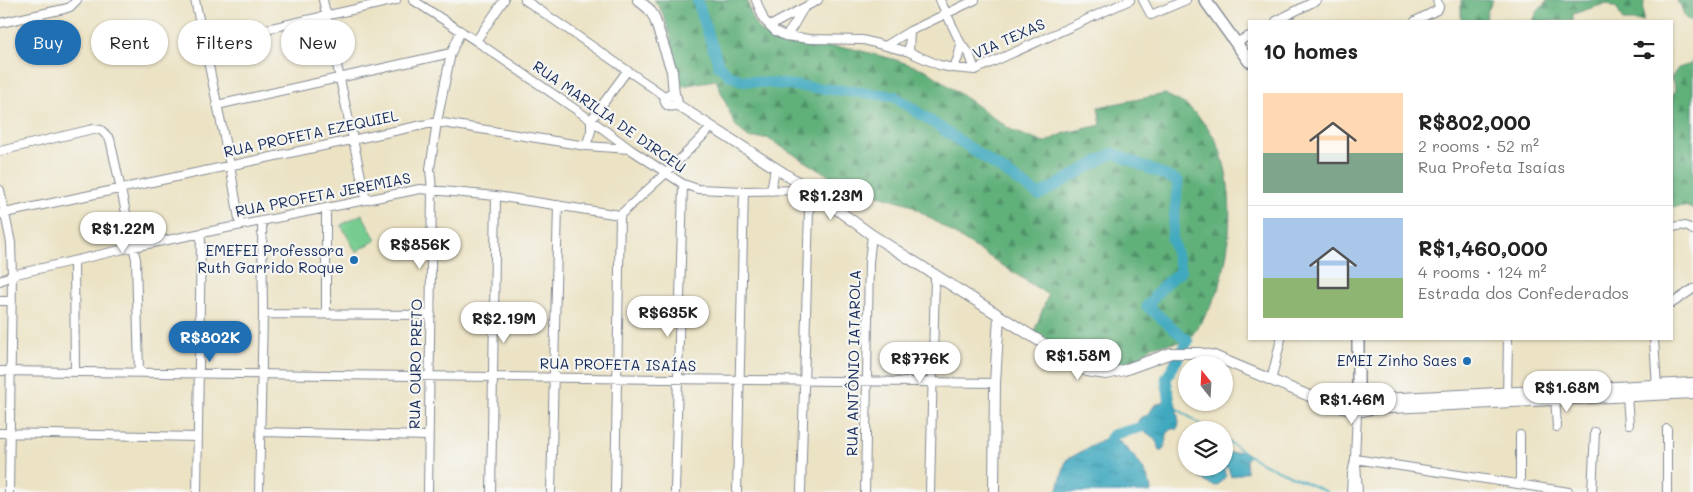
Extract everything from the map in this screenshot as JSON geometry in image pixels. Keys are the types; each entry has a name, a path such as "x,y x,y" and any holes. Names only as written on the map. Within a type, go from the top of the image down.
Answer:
{"main road":[{"path":"1205,0 1248,60"},
{"path":"1358,340 1358,406"}],"street":[{"path":"195,0 199,20"},
{"path":"323,0 366,200"},
{"path":"271,28 396,0"},
{"name":"RUA MARILIA DE DIRCEU","path":"413,0 591,120 616,144"},
{"path":"476,41 504,0"},
{"path":"525,0 627,71 813,192 872,235 1087,371 1106,374 1124,370 1171,353 1199,353 1214,356 1326,403 1358,406 1657,390 1693,393"},
{"path":"638,0 649,9 654,17 672,71 671,98"},
{"path":"756,0 764,20 784,36 790,31 807,5"},
{"path":"770,26 818,0"},
{"path":"940,0 961,44 969,53 975,70"},
{"path":"887,45 910,31 974,0"},
{"name":"VIA TEXAS","path":"784,36 810,39 863,40 887,45 953,68 975,70 1130,0"},
{"path":"1143,0 1151,15 1185,0"},
{"path":"1278,20 1317,0"},
{"path":"0,23 64,9 70,7 76,1"},
{"path":"1417,20 1437,10 1438,3"},
{"name":"RUA OURO PRETO","path":"428,492 428,376 432,190 430,169 451,53 461,31"},
{"path":"909,52 910,31"},
{"path":"1235,43 1248,36"},
{"path":"953,68 958,58 961,44"},
{"path":"217,104 451,53"},
{"path":"209,65 230,165 240,225"},
{"path":"586,146 592,131 591,120 627,71"},
{"name":"RUA PROFETA EZEQUIEL","path":"3,214 437,122 586,146 616,144 630,149"},
{"path":"615,492 620,215 712,127"},
{"path":"0,151 93,129 101,130 110,139 136,259 139,372"},
{"name":"RUA MARILIA DE DIRCEU","path":"630,149 683,184 698,189 813,192"},
{"path":"771,190 775,168"},
{"path":"675,492 683,184"},
{"path":"0,190 3,214 11,243 12,275 9,492"},
{"name":"RUA PROFETA JEREMIAS","path":"0,281 12,275 133,247 415,190 496,196 620,215"},
{"path":"737,492 744,191"},
{"path":"800,492 809,210 813,192"},
{"path":"491,492 496,196"},
{"path":"551,492 558,205"},
{"path":"326,209 326,313"},
{"path":"259,492 263,314 262,221"},
{"path":"1673,227 1687,225 1693,230"},
{"path":"197,492 201,234"},
{"name":"RUA ANTÔNIO IATAROLA","path":"866,492 869,262 872,235"},
{"path":"74,261 74,372"},
{"path":"930,492 935,276"},
{"path":"1673,303 1693,288"},
{"path":"0,301 12,301"},
{"path":"263,314 430,315"},
{"path":"994,492 995,383 999,316"},
{"path":"1270,381 1281,340"},
{"path":"1507,397 1508,340"},
{"path":"1654,340 1657,390"},
{"name":"RUA PROFETA ISAÍAS","path":"0,371 995,383"},
{"path":"1555,395 1627,396 1693,383"},
{"path":"1555,395 1557,427"},
{"path":"1627,396 1629,424"},
{"path":"1351,492 1358,406"},
{"path":"1667,429 1667,492"},
{"path":"261,432 428,436"},
{"path":"1592,492 1595,432"},
{"path":"0,433 197,437"},
{"path":"1520,435 1520,484"},
{"path":"1355,459 1570,492"},
{"path":"1355,459 1358,475 1358,492"}],"green space":[{"path":"654,0 747,0 753,21 760,31 782,44 850,48 926,70 1013,131 1044,143 1065,133 1101,125 1098,107 1165,94 1180,102 1194,112 1214,137 1223,161 1227,179 1230,217 1227,254 1219,288 1209,309 1188,341 1153,346 1135,361 1105,370 1085,366 1034,332 1048,295 907,203 846,186 767,138 748,138 735,125 716,80 682,86 668,29 660,8"},
{"path":"1461,0 1493,0 1487,12 1486,20 1461,20"},
{"path":"1548,0 1644,0 1643,20 1623,20 1617,8 1607,3 1573,14 1573,20 1533,20 1537,12"},
{"path":"1676,0 1693,0 1693,22 1685,18 1681,6"},
{"path":"1693,59 1693,209 1684,206 1673,206 1673,95 1675,89 1673,75 1678,68 1691,64"},
{"path":"362,214 376,240 356,252 341,225"}],"water":[{"path":"1169,398 1175,401 1178,429 1171,429 1169,431 1163,450 1160,450 1154,438 1141,429 1137,423 1140,418 1148,415 1154,406"},
{"path":"1112,435 1131,453 1143,468 1150,484 1151,492 1057,492 1066,460"},
{"path":"1243,451 1249,455 1246,461 1247,472 1231,477 1233,476 1233,453"},
{"path":"1200,476 1226,476 1217,486"}],"waterway":[{"path":"697,0 719,66 729,75 740,80 894,96 1039,195 1113,153 1178,181 1172,238 1181,271 1165,284 1147,306 1188,341 1166,379 1170,403 1166,411"},
{"path":"1176,408 1196,421"},
{"path":"1107,448 1112,435 1153,424"},
{"path":"1233,445 1244,452"},
{"path":"1248,455 1327,492"}],"place":[{"name":"EMEFEI Professora Ruth Garrido Roque","path":"354,260"},
{"name":"EMEI Zinho Saes","path":"1467,361"}]}
